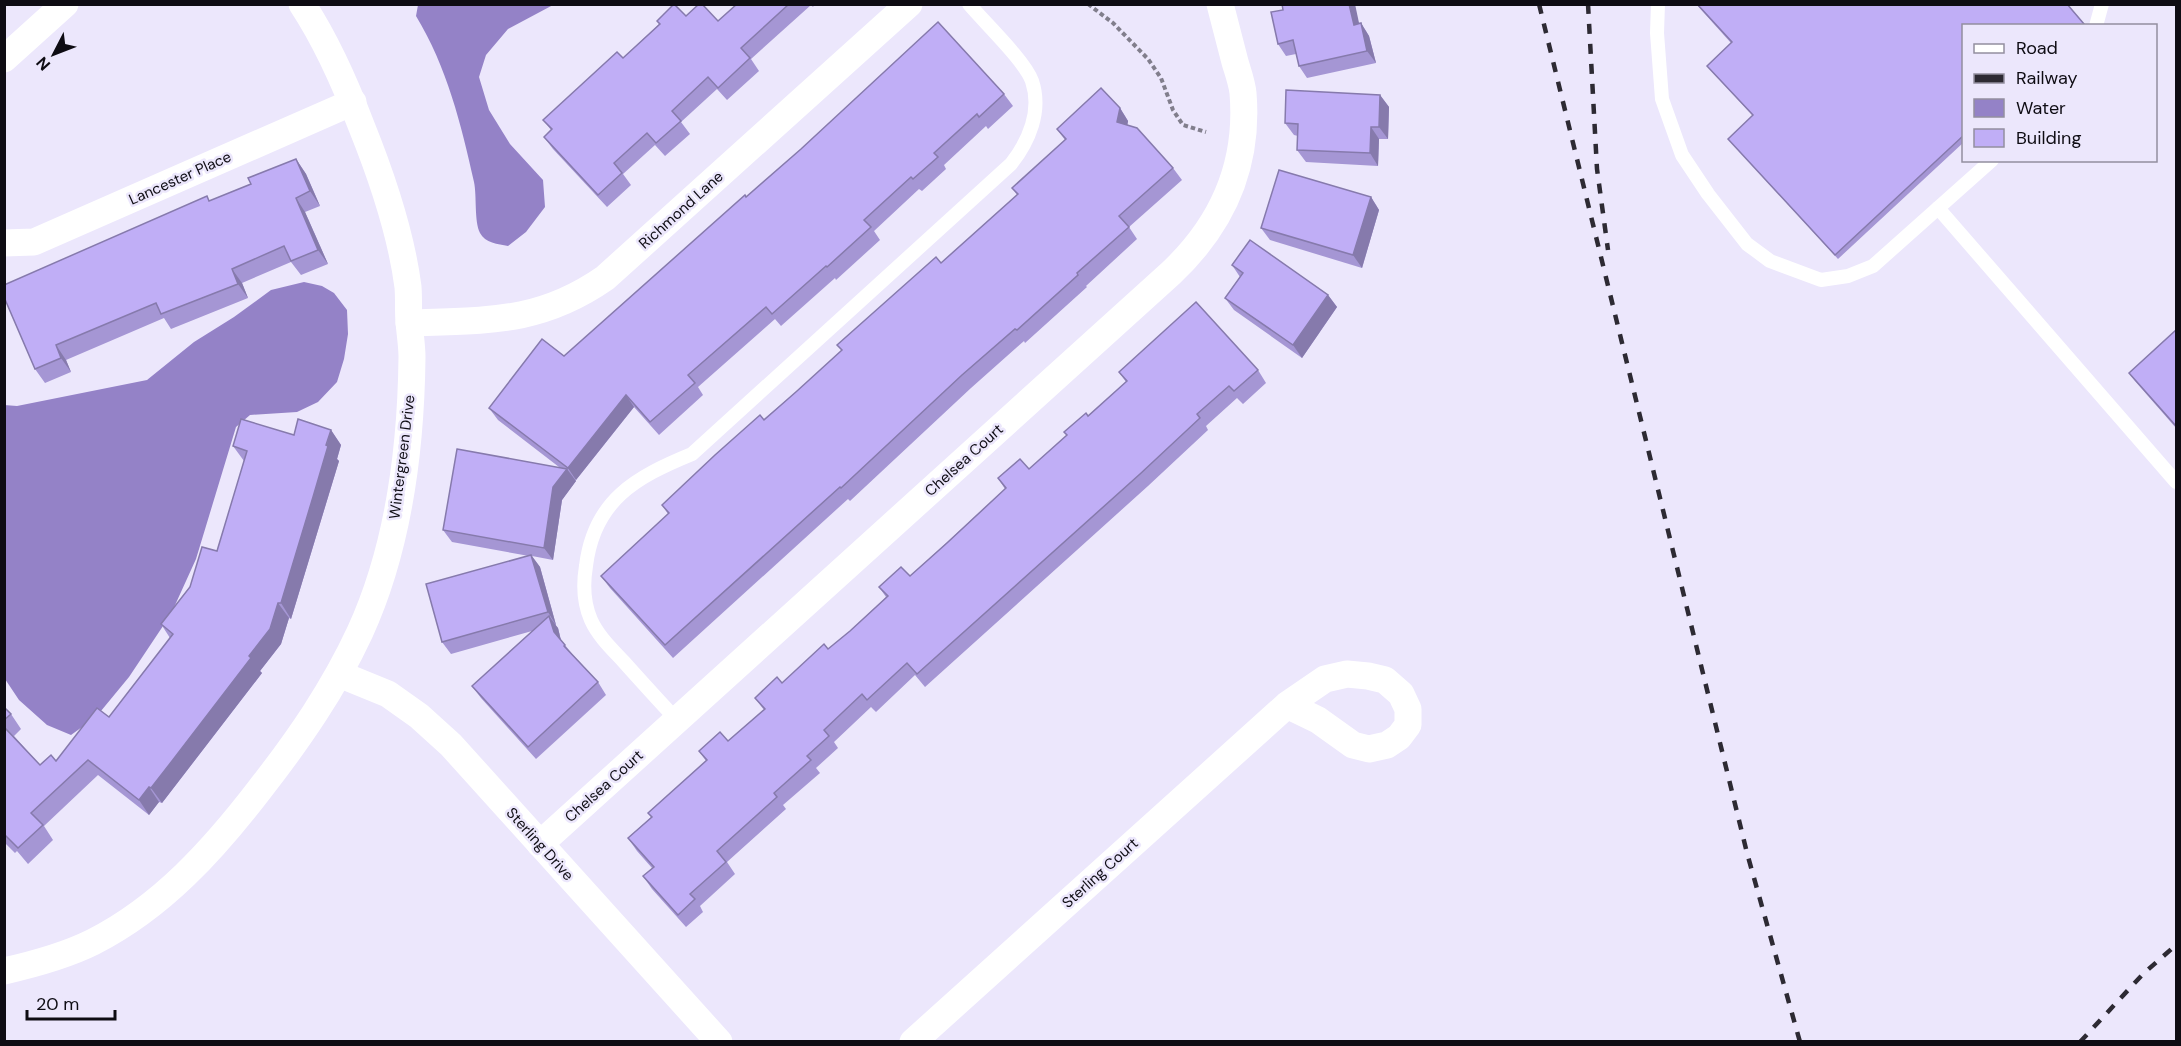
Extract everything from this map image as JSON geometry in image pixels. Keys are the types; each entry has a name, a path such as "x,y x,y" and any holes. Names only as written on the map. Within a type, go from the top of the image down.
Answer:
{"street":[{"path":"4,59 66,4"},
{"name":"Wintergreen Drive","path":"4,971 47,961 93,942 136,917 175,886 241,814 311,722 361,630 379,582 393,534 402,480 412,355 408,289 380,171 336,62 302,4"},
{"name":"Richmond Lane","path":"409,323 520,317 543,311 584,293 605,278 909,4"},
{"name":"Chelsea Court","path":"540,844 1171,273 1200,243 1214,224 1229,192 1239,164 1243,127 1243,92 1220,4"},
{"name":"Lancester Place","path":"4,243 34,242 353,102"},
{"name":"Sterling Drive","path":"339,674 387,694 419,716 451,745 719,1041"},
{"name":"Sterling Court","path":"913,1041 1287,705"}],"lane":[{"path":"677,720 605,641 591,620 584,594 590,540 604,514 623,491 647,473 692,454 1011,165 1025,146 1032,128 1035,105 1032,80 1016,56 969,4"},
{"path":"1659,4 1657,33 1662,99 1682,155 1708,194 1747,243 1770,261 1821,280 1848,276 1873,266 1990,162"},
{"path":"2097,24 2102,4"},
{"path":"1938,208 2176,482"}],"path":[{"path":"1088,4 1113,23 1148,59 1161,78 1173,110 1183,125 1206,132"}],"water":[{"path":"418,5 553,5 508,29 486,55 479,77 489,110 510,144 543,180 545,207 526,232 508,246 488,241 480,233 474,182 458,117 445,76 416,16"},
{"path":"304,282 322,286 334,293 347,310 348,334 337,382 318,402 297,412 250,415 236,427 196,559 171,614 129,677 96,717 71,735 47,725 19,700 5,679 4,405 17,406 147,380 194,342 271,290"}],"building":[{"path":"674,4 686,16 702,4 718,21 737,4 789,4 741,48 750,58 718,88 708,77 672,111 681,121 656,143 647,133 614,163 622,173 598,195 544,137 552,129 543,120 617,52 623,58 660,24 657,21"},
{"path":"1282,4 1349,4 1354,25 1361,23 1367,51 1299,66 1293,40 1278,44 1271,12 1283,10"},
{"path":"1697,4 2067,4 2084,24 1962,24 1962,137 1835,255 1728,139 1753,115 1707,66 1732,42"},
{"path":"938,22 1004,94 979,117 977,114 934,153 938,157 913,179 911,177 864,220 871,227 827,267 772,314 766,307 688,375 695,383 650,422 626,395 568,468 489,408 542,339 564,356 745,195 746,197 801,149"},
{"path":"1101,88 1120,108 1117,122 1137,128 1173,168 1119,216 1129,227 1017,330 1015,329 962,375 841,488 665,645 601,576 669,513 662,505 715,455 760,415 764,420 797,391 842,350 837,345 936,257 941,263 1018,194 1012,188 1066,139 1057,129"},
{"path":"1286,90 1380,95 1379,127 1371,127 1370,153 1297,150 1298,124 1285,123"},
{"path":"296,159 310,191 296,198 318,250 291,261 284,246 232,269 238,284 161,314 156,303 56,345 61,358 35,369 4,297 4,285 207,196 209,201 251,184 248,178"},
{"path":"1279,170 1371,197 1353,255 1261,228"},
{"path":"1250,240 1328,295 1293,345 1225,298 1243,273 1232,265"},
{"path":"1196,302 1258,370 1234,391 1229,386 1197,414 1200,418 1140,474 917,674 907,663 867,700 862,694 824,730 829,736 807,756 811,760 774,793 777,797 717,851 726,862 690,894 695,899 678,915 643,876 654,867 628,838 652,817 648,813 707,760 699,751 720,732 728,741 765,709 755,698 777,677 782,683 824,644 828,649 850,631 888,596 879,587 901,567 910,576 947,543 1006,488 998,478 1020,459 1029,469 1067,435 1064,432 1086,413 1088,416 1127,381 1119,372"},
{"path":"2176,330 2176,426 2129,373"},
{"path":"241,419 294,435 298,419 331,430 281,603 278,603 270,629 249,656 251,658 151,788 149,787 139,800 88,760 31,813 43,825 18,848 6,836 4,838 4,727 40,765 51,755 56,761 97,708 109,717 173,634 161,624 190,587 202,547 217,551 247,451 233,446"},
{"path":"457,449 567,469 553,487 544,548 443,530"},
{"path":"531,555 548,612 442,642 426,584"},
{"path":"549,616 554,632 564,646 598,682 528,747 472,686"},
{"path":"4,707 11,714 4,720"}],"railway":[{"path":"1539,4 1747,853 1800,1042"},
{"path":"1588,4 1597,169 1608,250"},
{"path":"2080,1042 2143,974 2176,945"}]}
